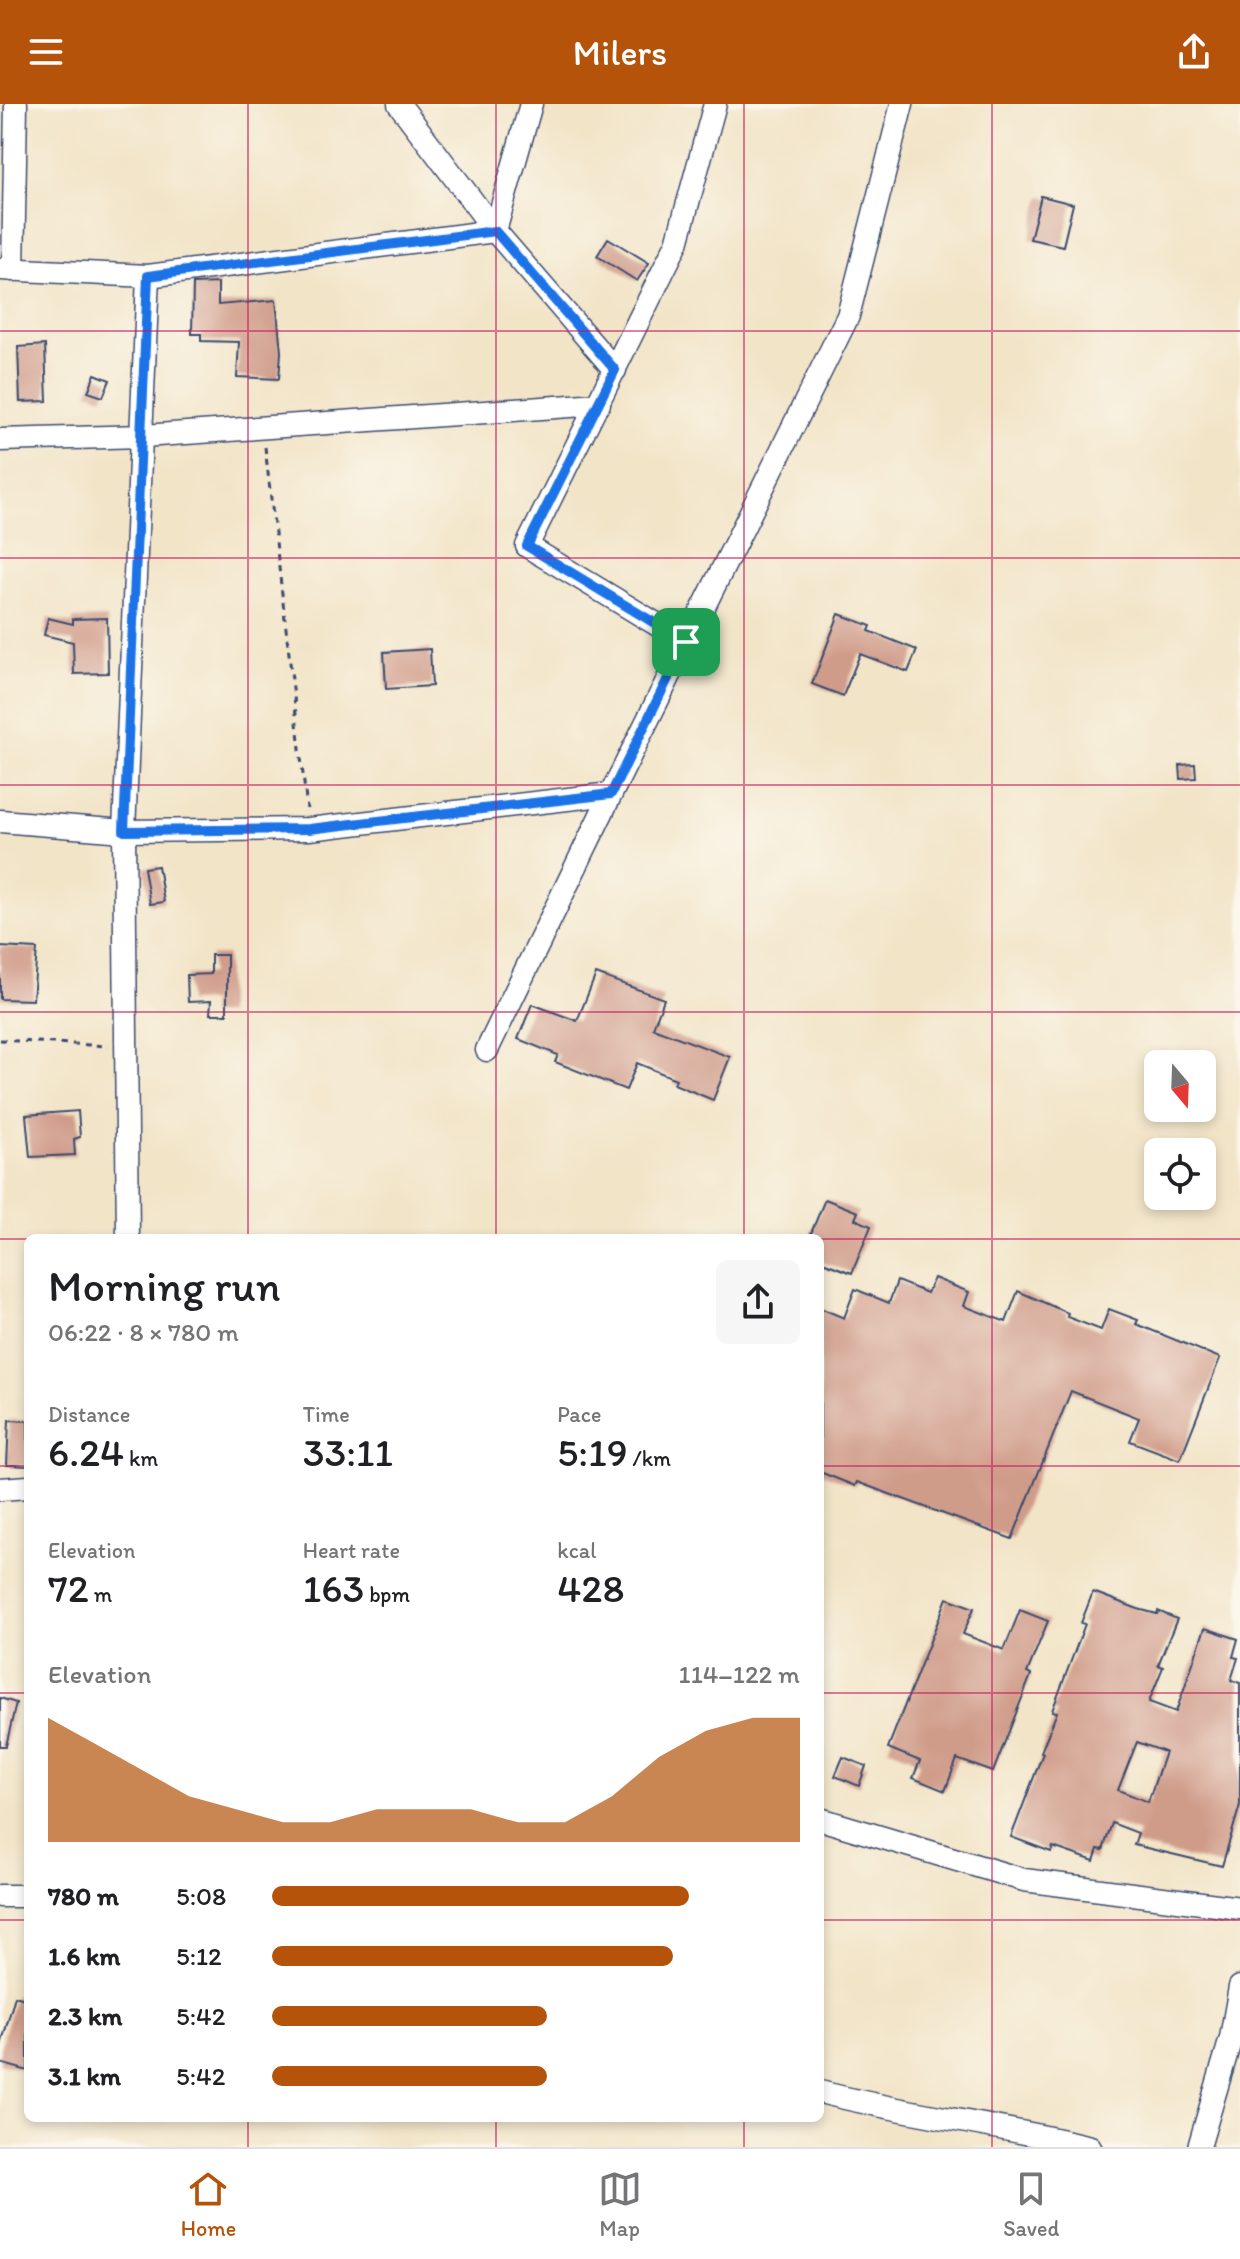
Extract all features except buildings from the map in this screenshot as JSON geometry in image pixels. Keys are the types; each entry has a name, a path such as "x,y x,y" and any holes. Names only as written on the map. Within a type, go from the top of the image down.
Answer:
{"street":[{"path":"399,104 495,231 615,370"},
{"path":"495,231 531,104"},
{"path":"686,642 527,546 677,243 715,104"},
{"path":"487,1050 848,316 902,104"},
{"path":"11,105 6,270 148,276 495,231"},
{"path":"128,1234 124,831 148,276"},
{"path":"0,440 143,436 599,404"},
{"path":"0,821 124,831 309,829 611,794"},
{"path":"0,1489 24,1487"},
{"path":"824,1820 1024,1880 1240,1908"},
{"path":"0,1896 24,1896"},
{"path":"1199,2147 1231,2038 1240,1987"},
{"path":"824,2093 870,2105 1090,2147"}],"path":[{"path":"262,427 309,829"},
{"path":"0,1040 126,1047"}],"route":[{"path":"495,231 615,370 527,546 686,642 611,794 309,829 124,831 148,276 495,231"}]}
